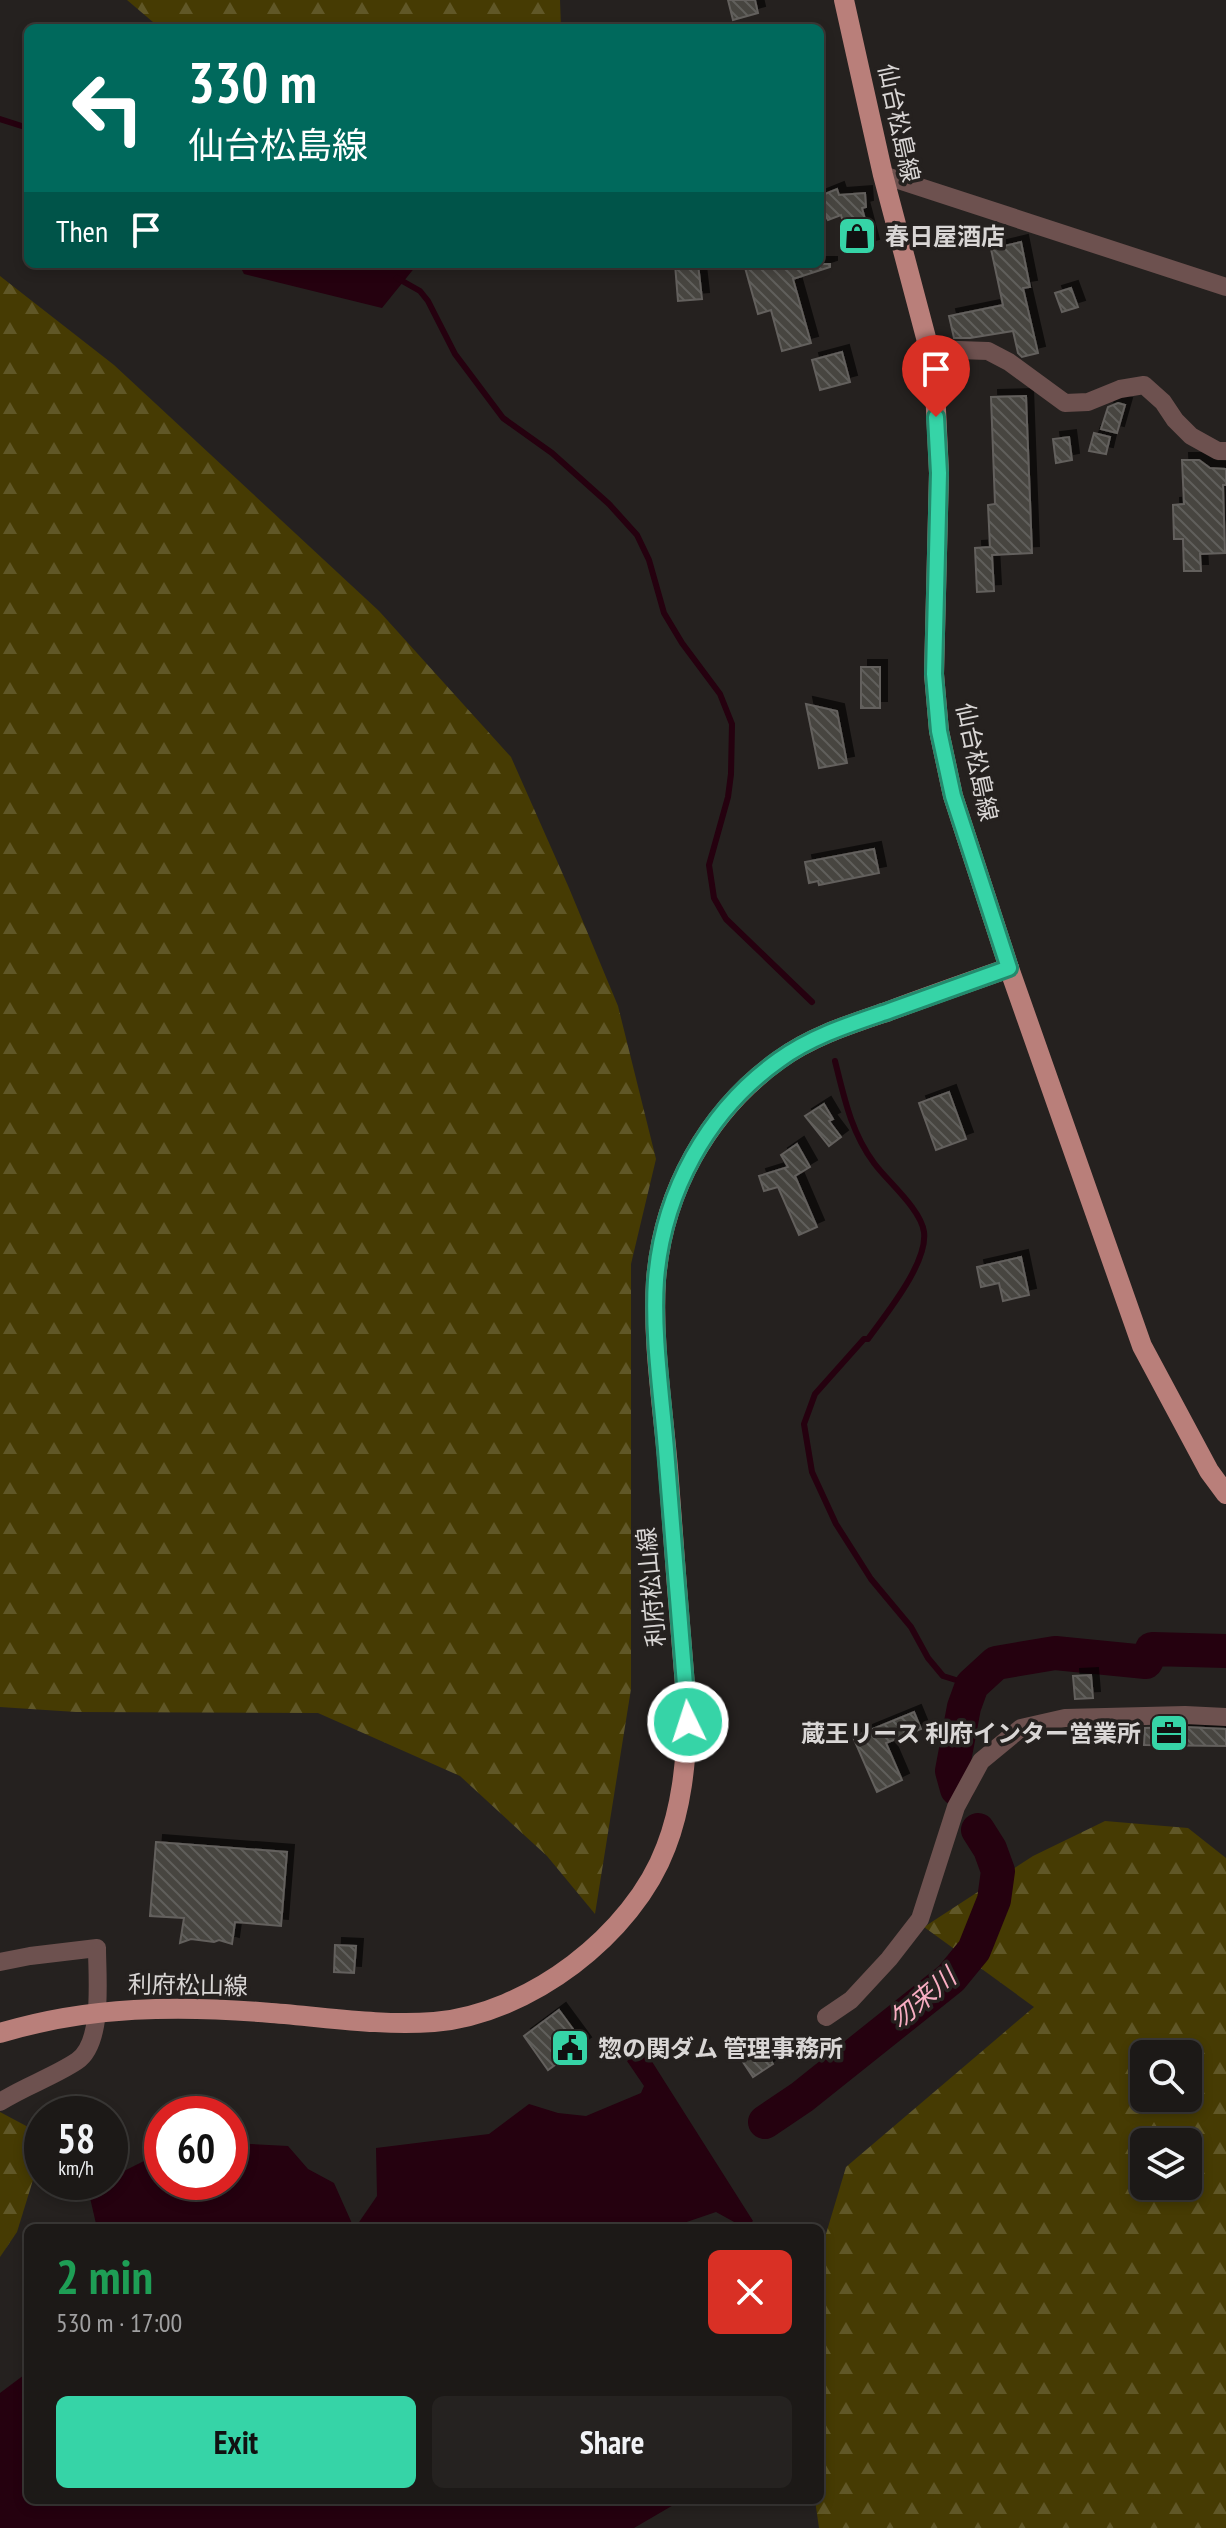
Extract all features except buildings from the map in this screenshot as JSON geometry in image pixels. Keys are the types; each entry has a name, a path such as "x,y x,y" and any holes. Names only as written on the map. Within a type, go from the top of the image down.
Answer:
{"main road":[{"name":"仙台松島線","path":"844,0 883,175 929,349 935,389 939,473 934,660 939,731 953,796 1009,968 1142,1346 1209,1471 1226,1494"},
{"name":"利府松山線","path":"0,2033 97,2012 154,2007 228,2009 389,2024 438,2021 481,2012 522,1995 568,1971 603,1940 652,1878 670,1834 684,1781 688,1722 658,1351 656,1282 662,1239 675,1192 718,1116 779,1060 807,1042 842,1027 1009,968"}],"street":[{"path":"883,175 1226,287"},
{"path":"929,349 988,351 1009,362 1065,403 1088,402 1120,389 1144,385 1163,402 1191,436 1218,451 1226,451"},
{"path":"826,2017 851,2000 920,1919 956,1807 981,1761 1021,1728 1065,1718 1226,1717"},
{"path":"0,1962 97,1948 97,2012 89,2047 79,2060 23,2087 0,2102"}],"green space":[{"path":"127,0 560,0 561,24 155,24"},
{"path":"0,276 114,365 379,611 511,757 618,1006 656,1159 631,1264 631,1689 595,1914 547,1856 460,1776 318,1713 76,1712 0,1707"},
{"path":"1105,1821 1188,1828 1226,1858 1226,2528 819,2528 816,2504 824,2504 824,2241 846,2167 1034,2007 924,1927 1033,1856"},
{"path":"0,2112 24,2125 24,2200 27,2200 17,2232 0,2257"}],"shaded area":[{"path":"241,268 414,268 382,308 244,274"},
{"path":"644,2049 753,2221 750,2224 738,2224 716,2212 681,2224 358,2224 377,2196 376,2148 489,2134 529,2104 558,2113 586,2116 641,2093 644,2086 627,2061"},
{"path":"248,2144 288,2146 308,2169 334,2183 352,2224 96,2224 91,2200 128,2200 128,2169 144,2161 144,2200 248,2200"},
{"path":"24,2375 24,2504 675,2504 634,2528 0,2528 0,2393"}],"waterway":[{"path":"0,119 24,127"},
{"path":"397,278 420,291 428,301 455,354 503,418 552,453 609,504 637,535 649,560 664,613 720,694 732,724 728,797 709,865 714,898 726,919 812,1002"},
{"path":"835,1061 859,1139 874,1163 917,1214 924,1232 919,1258 904,1288 868,1339 864,1339 815,1394 804,1424 812,1472 836,1524 871,1579 911,1627 928,1658 943,1676 972,1685"},
{"name":"勿来川","path":"957,1789 952,1771 964,1707 972,1685 996,1663 1055,1653 1146,1662 1152,1649 1226,1651"},
{"name":"勿来川","path":"765,2122 802,2097 951,1978 974,1950 994,1900 998,1871 990,1849 978,1830"}],"place":[{"name":"春日屋酒店","path":"857,236"},
{"name":"蔵王リース 利府インター営業所","path":"1169,1733"},
{"name":"惣の関ダム 管理事務所","path":"570,2048"}],"route":[{"path":"688,1722 658,1351 656,1282 662,1239 675,1192 718,1116 779,1060 807,1042 842,1027 1009,968 953,796 939,731 934,674 939,473 936,417"}]}
